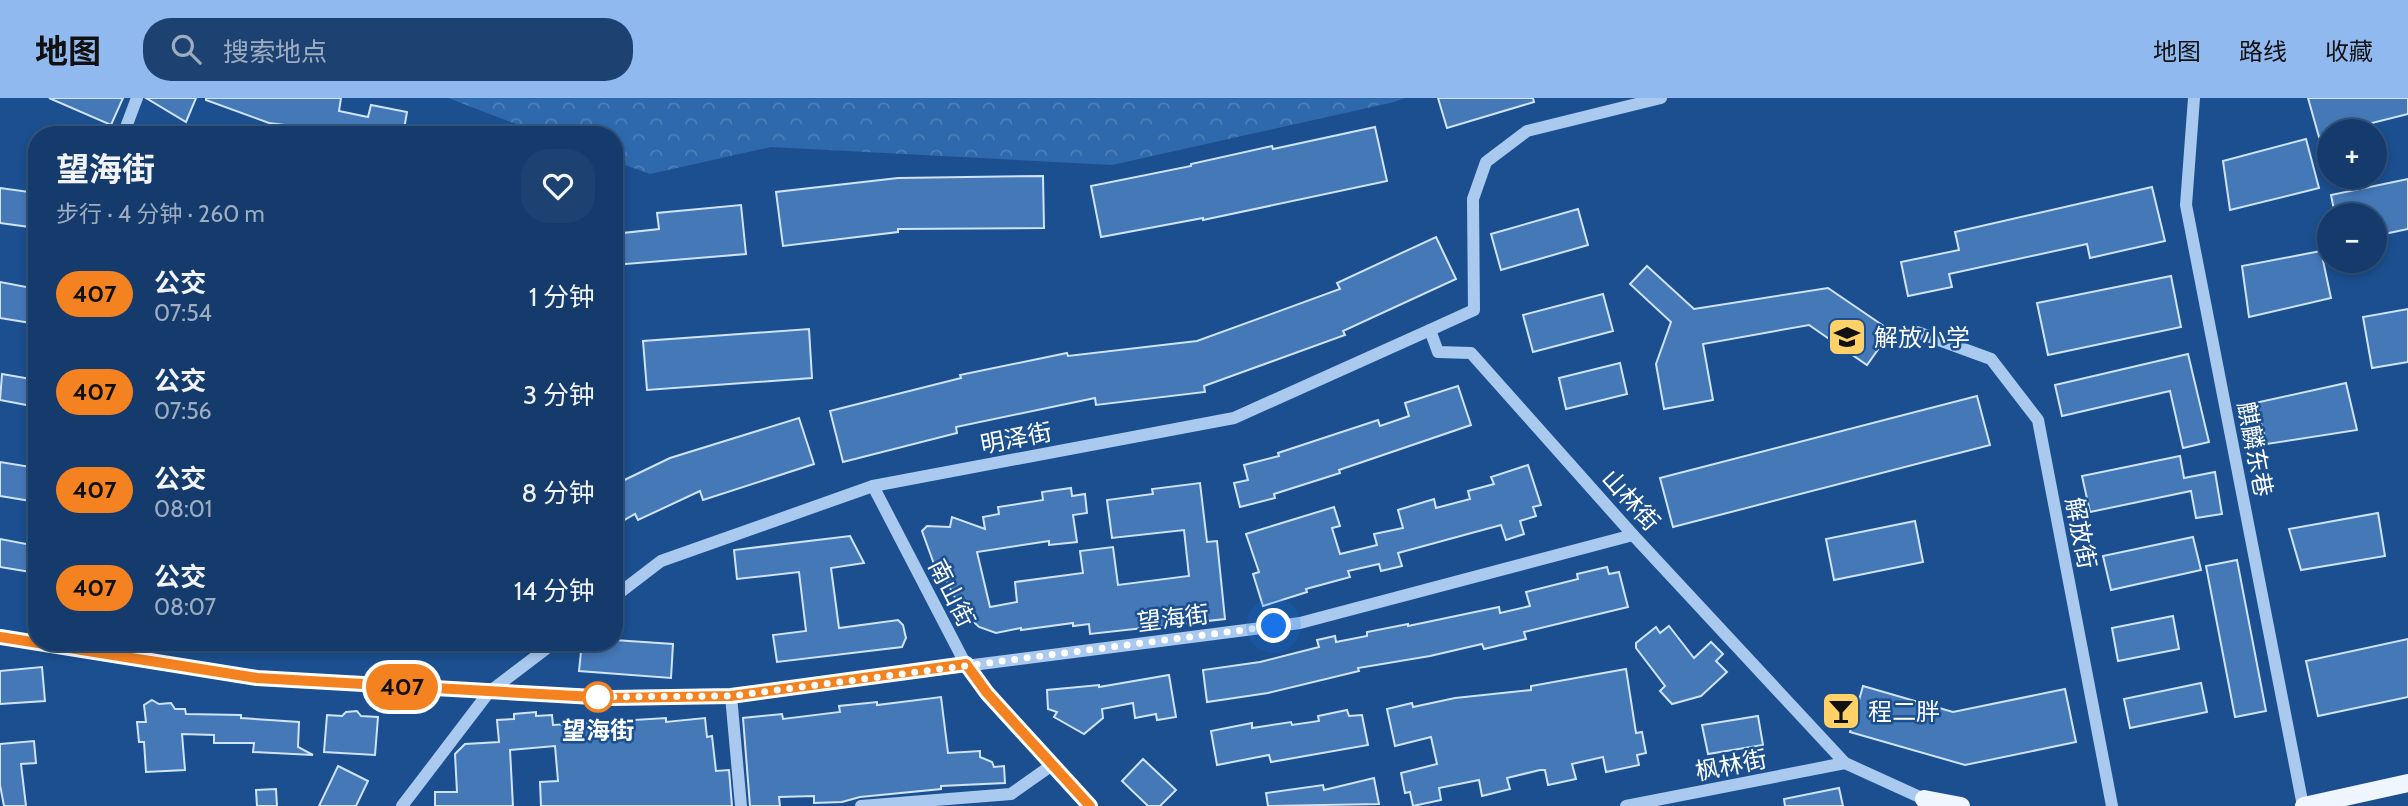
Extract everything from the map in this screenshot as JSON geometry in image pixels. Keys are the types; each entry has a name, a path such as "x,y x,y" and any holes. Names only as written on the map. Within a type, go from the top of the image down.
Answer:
{"main road":[{"path":"2303,806 2408,783"},
{"path":"1928,804 1961,806"}],"street":[{"path":"126,126 137,98"},
{"path":"1430,330 1474,310 1473,199 1486,162 1527,131 1661,98"},
{"name":"麒麟东巷","path":"2194,98 2186,205 2303,806"},
{"name":"明泽街","path":"623,590 662,561 873,486 1234,418 1430,330"},
{"name":"山林街","path":"1430,330 1438,352 1471,353 1633,535 1845,764 1928,804"},
{"name":"解放街","path":"1917,332 1992,359 2038,420 2112,806"},
{"name":"南山街","path":"873,486 966,664 987,693 1090,806"},
{"name":"望海街","path":"88,651 257,678 612,698 731,696 1300,623 1633,535"},
{"name":"望海街","path":"0,637 28,641"},
{"path":"402,806 489,692 543,651"},
{"path":"731,696 741,806"},
{"name":"枫林街","path":"1626,806 1677,802 1845,764"},
{"path":"861,806 1011,794 1052,765"}],"green space":[{"path":"448,98 1405,98 1112,165 771,147 650,174 623,164 623,126 521,126"}],"building":[{"path":"49,98 123,98 111,125"},
{"path":"146,98 196,98 186,122"},
{"path":"341,98 339,111 368,117 371,105 407,112 405,126 293,126 269,123 206,100"},
{"path":"1438,98 1533,98 1534,102 1447,128"},
{"path":"2308,98 2408,98 2408,114 2387,119 2317,119 2317,130"},
{"path":"1375,127 1387,181 1203,220 1101,237 1091,186 1272,146 1273,149"},
{"path":"2306,139 2317,188 2230,210 2223,161"},
{"path":"1043,176 1044,228 898,229 898,232 783,246 776,192 898,178"},
{"path":"2408,179 2408,229 2387,233 2387,203 2333,203 2331,195 2360,189 2387,189 2387,183"},
{"path":"2152,187 2165,241 2090,258 2087,244 1949,274 1952,287 1908,296 1901,262 1959,250 1955,232"},
{"path":"0,188 28,192 28,227 0,223"},
{"path":"741,205 746,254 623,264 623,233 659,229 657,213"},
{"path":"1578,209 1588,245 1501,270 1491,234"},
{"path":"1436,237 1456,279 1343,331 1345,335 1204,386 1205,392 1096,405 1095,398 956,427 957,433 843,462 830,411 961,378 960,375 1067,353 1068,356 1197,341 1340,289 1337,283"},
{"path":"2317,252 2317,273 2326,273 2331,298 2249,317 2242,266"},
{"path":"1647,266 1694,309 1828,288 1891,331 1867,365 1809,325 1703,344 1713,400 1664,409 1656,364 1671,322 1630,284"},
{"path":"2171,276 2181,327 2048,355 2037,303"},
{"path":"0,282 28,287 28,323 0,318"},
{"path":"1603,294 1613,331 1533,352 1523,315"},
{"path":"2408,309 2408,362 2372,368 2363,317"},
{"path":"809,329 812,378 647,390 643,341"},
{"path":"2188,354 2209,442 2183,448 2170,391 2062,416 2055,385"},
{"path":"1620,363 1627,394 1566,409 1559,378"},
{"path":"2,374 28,378 28,405 0,400"},
{"path":"2346,383 2357,430 2267,444 2255,403"},
{"path":"1458,386 1471,425 1274,494 1275,498 1240,507 1234,483 1248,480 1244,465 1279,456 1278,453 1378,420 1380,426 1409,416 1405,403"},
{"path":"1977,396 1990,445 1673,527 1660,478"},
{"path":"799,418 814,464 703,500 700,491 638,520 635,514 623,521 623,481 670,458"},
{"path":"2180,456 2184,478 2215,472 2222,514 2196,518 2191,491 2090,512 2082,476"},
{"path":"0,462 28,467 28,501 0,496"},
{"path":"1528,465 1541,505 1533,507 1536,516 1520,521 1524,534 1506,540 1501,525 1398,553 1402,566 1381,571 1379,564 1348,571 1350,577 1306,589 1307,592 1263,606 1253,574 1259,572 1246,534 1334,507 1340,526 1332,528 1340,554 1377,545 1374,534 1403,528 1398,510 1434,499 1436,508 1470,499 1468,491 1494,484 1491,477"},
{"path":"1200,483 1207,542 1217,541 1225,619 1090,634 1089,624 1073,626 1073,623 996,633 979,627 962,611 937,563 934,564 922,531 927,526 950,527 952,517 985,529 983,517 999,514 998,507 1043,500 1042,492 1071,488 1072,496 1085,494 1087,513 1073,515 1077,542 1049,545 1049,541 977,552 990,607 1017,602 1015,582 1083,573 1080,551 1113,547 1118,585 1189,576 1184,530 1112,538 1107,500 1153,494 1152,489"},
{"path":"2378,513 2385,556 2301,570 2289,529"},
{"path":"1915,521 1923,562 1834,580 1826,539"},
{"path":"850,536 864,563 831,568 839,628 898,620 903,625 906,638 902,647 777,662 773,635 806,631 799,572 737,579 734,550"},
{"path":"2193,537 2201,570 2111,590 2103,556"},
{"path":"0,539 28,544 28,572 0,567"},
{"path":"2237,560 2266,711 2235,717 2206,566"},
{"path":"1607,567 1609,574 1619,572 1628,607 1524,632 1526,639 1484,649 1482,644 1358,668 1359,671 1268,693 1207,702 1203,670 1260,662 1319,647 1317,640 1335,636 1336,642 1367,636 1367,632 1499,607 1500,613 1530,606 1526,592 1578,579 1577,574"},
{"path":"2173,616 2179,649 2118,661 2112,628"},
{"path":"1669,626 1694,658 1711,642 1723,654 1716,661 1727,672 1701,696 1672,704 1660,691 1665,686 1636,648 1636,643 1656,627 1660,633"},
{"path":"2408,639 2408,697 2318,716 2306,661"},
{"path":"623,641 673,644 671,678 579,671 581,651 623,651"},
{"path":"42,667 45,701 0,704 0,671"},
{"path":"1626,669 1636,733 1642,732 1646,753 1637,755 1639,765 1606,772 1603,757 1572,764 1576,779 1548,785 1545,770 1540,770 1507,778 1510,789 1482,796 1479,780 1439,788 1441,800 1413,806 1410,792 1405,793 1401,773 1437,764 1431,737 1395,746 1387,709 1412,703 1413,707 1455,698 1531,690 1531,686"},
{"path":"1169,675 1176,717 1157,720 1156,714 1135,718 1133,703 1102,709 1103,718 1084,734 1054,717 1057,712 1048,709 1047,690 1099,687"},
{"path":"2201,683 2207,712 2130,728 2124,699"},
{"path":"1863,686 1953,712 2065,689 2076,742 1965,765 1850,732"},
{"path":"941,697 948,753 980,751 980,757 992,762 994,767 1004,766 1005,783 941,786 941,789 860,797 842,802 814,803 814,796 779,797 780,806 750,806 743,718 782,714 783,719 840,712 839,706 877,702 877,705"},
{"path":"152,700 159,704 171,703 175,709 185,709 186,714 241,715 241,718 299,722 298,747 313,755 253,752 254,743 214,743 214,735 182,734 185,770 146,772 144,742 139,742 137,722 146,722 144,705"},
{"path":"1347,710 1349,716 1362,715 1368,745 1271,762 1269,755 1217,765 1211,731 1252,723 1252,728 1319,721 1318,716"},
{"path":"357,711 361,716 378,717 375,755 324,752 327,715 342,716 346,712"},
{"path":"536,712 536,716 552,715 553,725 666,718 666,722 705,718 707,737 712,736 716,771 729,770 732,806 541,806 540,782 558,781 555,746 510,750 513,806 435,806 435,792 457,792 455,754 465,744 499,742 497,720 514,719 514,714"},
{"path":"1758,716 1763,745 1708,754 1702,725"},
{"path":"34,741 36,763 21,764 26,806 4,806 0,785 0,744"},
{"path":"1143,759 1176,790 1160,806 1148,806 1122,781"},
{"path":"338,766 368,781 356,806 319,806"},
{"path":"1374,778 1379,804 1268,806 1266,793 1323,785 1324,790"},
{"path":"1839,788 1843,806 1785,806 1784,799"},
{"path":"276,789 277,806 257,806 256,790"}],"bus line":[{"name":"407","path":"0,637 28,641"},
{"name":"407","path":"88,651 257,678 612,698 731,696 966,664 987,693 1090,806"}],"place":[{"name":"解放小学","path":"1847,337"},
{"name":"望海街","path":"598,697"},
{"name":"程二胖","path":"1841,711"}],"route":[{"path":"598,697 587,697 731,696 1274,626"}]}
